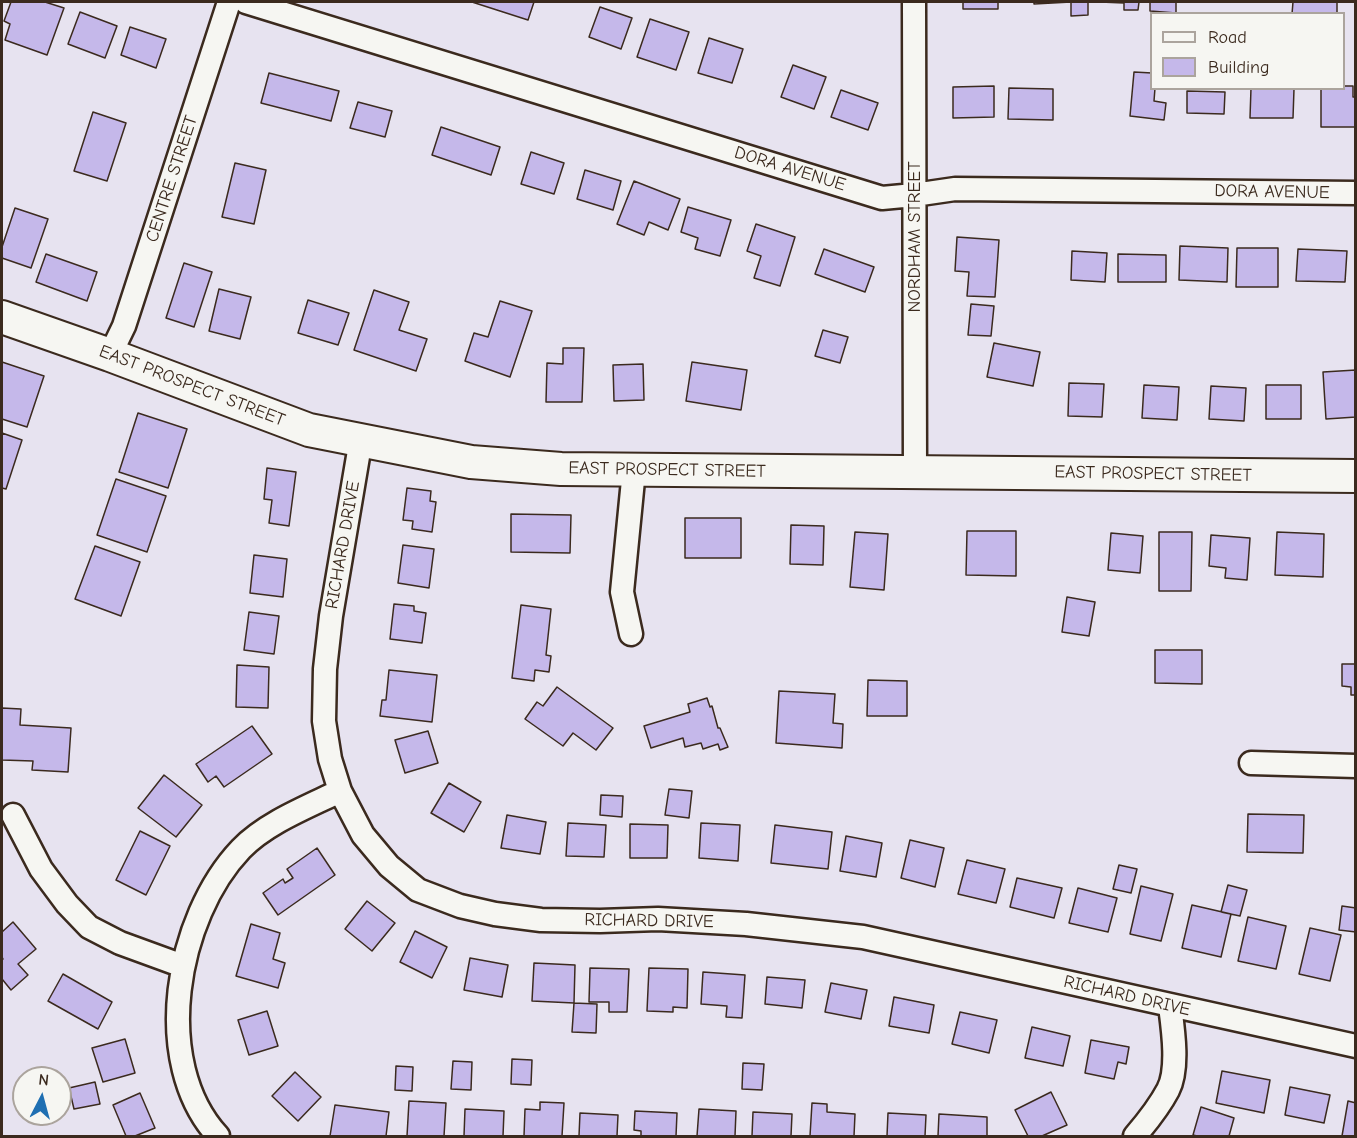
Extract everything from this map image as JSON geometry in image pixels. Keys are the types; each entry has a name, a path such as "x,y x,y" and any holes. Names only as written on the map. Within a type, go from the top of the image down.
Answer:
{"street":[{"name":"CENTRE STREET","path":"110,355 124,326 229,2"},
{"name":"DORA AVENUE","path":"246,2 882,198 956,189 1356,193"},
{"name":"NORDHAM STREET","path":"914,2 915,472"},
{"name":"EAST PROSPECT STREET","path":"2,317 309,430 471,462 561,469 1356,476"},
{"name":"RICHARD DRIVE","path":"361,439 331,616 325,669 324,722 330,759 340,791 363,834 389,866 418,890 460,906 495,914 541,920 658,919 863,937 1356,1046"},
{"path":"631,634 622,592 634,470"},
{"path":"1251,764 1356,766"},
{"path":"218,1137 198,1109 185,1079 179,1049 178,1007 183,966 201,912 221,874 242,848 267,828 340,791"},
{"path":"13,815 41,869 67,904 89,927 120,943 183,966"},
{"path":"1135,1137 1169,1088 1174,1062 1170,1006"}],"building":[{"path":"11,2 45,2 64,8 47,55 5,40 10,24 4,21"},
{"path":"472,2 534,2 528,20"},
{"path":"963,2 998,2 998,9 963,9"},
{"path":"1034,2 1071,2 1034,4"},
{"path":"1071,2 1088,2 1088,15 1071,16"},
{"path":"1100,2 1139,2 1138,10 1124,10 1124,3"},
{"path":"1150,2 1176,2 1176,12 1150,11"},
{"path":"1293,2 1337,2 1337,12 1292,12"},
{"path":"600,7 632,18 621,49 589,37"},
{"path":"80,12 117,26 105,58 68,44"},
{"path":"650,19 689,32 676,70 637,57"},
{"path":"130,27 166,39 156,68 121,55"},
{"path":"709,38 743,49 732,83 698,73"},
{"path":"793,65 826,77 814,109 781,97"},
{"path":"1134,72 1150,73 1150,90 1155,90 1154,101 1166,103 1164,120 1130,116"},
{"path":"269,73 339,91 331,121 261,103"},
{"path":"994,86 994,117 953,118 953,87"},
{"path":"1345,86 1353,86 1353,97 1356,97 1356,127 1321,127 1321,90 1345,90"},
{"path":"1009,88 1053,89 1053,120 1008,119"},
{"path":"841,90 878,103 868,130 831,117"},
{"path":"1251,90 1294,90 1293,118 1250,118"},
{"path":"1187,91 1225,92 1224,114 1187,113"},
{"path":"358,102 392,111 385,137 350,128"},
{"path":"93,112 126,123 107,181 74,171"},
{"path":"441,127 500,147 491,175 432,155"},
{"path":"531,152 564,163 554,194 521,184"},
{"path":"235,163 266,170 254,224 222,217"},
{"path":"585,170 621,181 613,210 577,199"},
{"path":"634,181 680,199 668,230 649,222 644,235 617,224"},
{"path":"688,207 731,220 720,256 695,249 698,238 681,232"},
{"path":"15,208 48,219 31,268 2,258 2,247"},
{"path":"756,224 795,237 780,286 754,278 761,256 747,251"},
{"path":"957,237 999,240 995,297 967,296 969,272 955,271"},
{"path":"1180,246 1228,248 1227,282 1179,280"},
{"path":"1237,248 1278,248 1278,287 1236,287"},
{"path":"824,249 874,267 865,292 815,274"},
{"path":"1298,249 1347,251 1345,282 1296,281"},
{"path":"1072,251 1107,253 1105,282 1071,280"},
{"path":"46,254 97,272 87,301 36,282"},
{"path":"1118,254 1166,255 1166,282 1118,282"},
{"path":"184,263 212,272 194,327 166,318"},
{"path":"219,289 251,297 240,339 209,331"},
{"path":"374,290 409,302 399,330 427,339 416,371 354,350"},
{"path":"308,300 349,313 338,345 298,333"},
{"path":"500,301 532,311 510,377 465,361 474,333 488,337"},
{"path":"971,304 994,306 991,336 968,335"},
{"path":"823,330 848,337 840,363 815,356"},
{"path":"994,343 1040,352 1033,386 987,377"},
{"path":"563,348 584,348 582,402 546,402 547,363 563,364"},
{"path":"2,362 44,376 27,427 2,419"},
{"path":"692,362 747,370 741,410 686,401"},
{"path":"643,364 644,400 614,401 613,365"},
{"path":"1356,370 1356,417 1326,419 1323,372"},
{"path":"1069,383 1104,384 1102,417 1068,416"},
{"path":"1144,385 1179,387 1177,420 1142,418"},
{"path":"1266,385 1301,385 1301,419 1266,419"},
{"path":"1211,386 1246,388 1244,421 1209,419"},
{"path":"138,413 187,429 168,488 119,472"},
{"path":"2,433 22,440 6,489 2,488"},
{"path":"267,468 296,472 289,526 269,523 272,500 264,499"},
{"path":"116,479 166,496 147,552 97,535"},
{"path":"407,488 431,491 430,501 436,502 432,532 412,529 413,521 403,520"},
{"path":"511,514 571,515 570,553 511,552"},
{"path":"685,518 741,518 741,558 685,558"},
{"path":"791,525 824,526 823,565 790,564"},
{"path":"967,531 1016,531 1016,576 966,575"},
{"path":"855,532 888,534 884,590 850,587"},
{"path":"1159,532 1192,532 1191,591 1159,591"},
{"path":"1277,532 1324,534 1323,577 1275,575"},
{"path":"1111,533 1143,536 1140,573 1108,570"},
{"path":"1211,535 1250,538 1247,580 1225,578 1226,568 1209,566"},
{"path":"403,545 434,549 429,588 398,583"},
{"path":"95,546 140,562 121,616 75,599"},
{"path":"254,555 287,559 283,597 250,593"},
{"path":"1067,597 1095,602 1089,636 1062,632"},
{"path":"394,604 414,606 414,611 426,613 422,643 390,639"},
{"path":"521,605 551,609 546,655 551,656 549,672 535,670 534,681 512,678"},
{"path":"249,612 279,616 274,654 244,650"},
{"path":"1155,650 1202,650 1202,684 1155,683"},
{"path":"1342,664 1356,664 1356,695 1351,695 1351,687 1342,686"},
{"path":"237,665 269,667 268,708 236,707"},
{"path":"389,670 437,675 432,722 380,716 382,700 386,700"},
{"path":"868,680 907,681 907,716 867,716"},
{"path":"557,687 613,728 596,750 573,733 563,746 525,719 537,702 543,706"},
{"path":"779,691 835,694 833,723 843,724 842,748 776,743"},
{"path":"707,698 728,747 720,750 718,744 703,749 701,743 685,747 683,738 651,748 644,726 690,712 688,704"},
{"path":"2,708 21,709 20,725 71,728 68,772 32,770 33,761 2,760"},
{"path":"252,726 272,754 224,787 216,776 208,782 196,764"},
{"path":"428,731 438,763 405,773 395,740"},
{"path":"164,775 202,805 176,837 138,808"},
{"path":"449,783 481,802 464,832 431,813"},
{"path":"669,789 692,791 689,818 665,815"},
{"path":"601,795 623,796 622,817 600,815"},
{"path":"1248,814 1304,815 1303,853 1247,852"},
{"path":"507,815 546,822 540,854 501,848"},
{"path":"568,823 606,825 604,857 566,856"},
{"path":"701,823 740,825 738,861 699,858"},
{"path":"630,824 668,825 667,858 630,858"},
{"path":"775,825 832,832 828,869 771,863"},
{"path":"140,831 170,846 146,895 116,880"},
{"path":"846,836 882,843 876,877 840,871"},
{"path":"910,840 944,848 935,887 901,878"},
{"path":"317,848 335,875 278,915 263,893 283,879 285,883 293,878 287,869"},
{"path":"967,860 1005,869 996,903 958,894"},
{"path":"1119,865 1137,869 1131,893 1113,889"},
{"path":"1017,878 1062,888 1054,918 1010,907"},
{"path":"1228,885 1247,890 1240,916 1221,912"},
{"path":"1141,886 1173,894 1161,941 1130,934"},
{"path":"1078,888 1117,898 1108,932 1069,923"},
{"path":"367,901 395,923 372,951 345,929"},
{"path":"1192,905 1231,914 1221,957 1182,948"},
{"path":"1342,906 1356,908 1356,932 1339,930"},
{"path":"1248,917 1286,926 1276,969 1238,961"},
{"path":"13,922 36,949 18,964 28,975 11,990 2,979 2,932"},
{"path":"251,924 280,933 273,959 285,963 278,988 236,976"},
{"path":"1310,928 1341,935 1330,981 1299,974"},
{"path":"415,931 447,947 432,978 400,962"},
{"path":"470,958 508,965 502,997 464,990"},
{"path":"534,963 575,965 574,1003 532,1001"},
{"path":"590,968 629,969 627,1012 609,1012 609,1002 589,1002"},
{"path":"649,968 688,969 687,1008 673,1007 673,1012 647,1011"},
{"path":"703,972 745,975 742,1018 726,1017 727,1006 701,1004"},
{"path":"63,974 112,1002 98,1029 48,1001"},
{"path":"767,977 805,980 802,1008 765,1004"},
{"path":"831,983 867,990 861,1019 825,1012"},
{"path":"894,997 934,1005 929,1033 889,1026"},
{"path":"574,1003 597,1004 596,1033 572,1032"},
{"path":"267,1011 278,1046 249,1055 238,1020"},
{"path":"960,1012 997,1020 989,1053 952,1044"},
{"path":"1032,1027 1070,1036 1063,1066 1025,1058"},
{"path":"125,1039 135,1073 103,1082 92,1048"},
{"path":"1091,1040 1129,1047 1126,1064 1118,1062 1114,1079 1085,1073"},
{"path":"512,1059 532,1060 531,1085 511,1084"},
{"path":"453,1061 472,1062 471,1090 451,1089"},
{"path":"743,1063 764,1064 762,1090 742,1089"},
{"path":"396,1066 413,1067 412,1091 395,1090"},
{"path":"1222,1071 1270,1080 1264,1113 1216,1103"},
{"path":"295,1072 321,1097 298,1121 272,1096"},
{"path":"95,1082 100,1104 74,1109 72,1087"},
{"path":"1290,1087 1330,1095 1324,1123 1285,1115"},
{"path":"1051,1092 1067,1125 1042,1136 1028,1136 1015,1110"},
{"path":"140,1093 155,1128 135,1136 126,1136 113,1105"},
{"path":"409,1101 446,1103 444,1136 407,1136"},
{"path":"1348,1101 1356,1103 1356,1136 1342,1136"},
{"path":"540,1102 564,1103 562,1136 524,1136 525,1109 540,1110"},
{"path":"812,1103 827,1104 827,1112 855,1114 854,1136 810,1136"},
{"path":"335,1105 389,1112 386,1136 330,1136"},
{"path":"1201,1107 1234,1118 1229,1136 1193,1135"},
{"path":"465,1109 504,1111 503,1136 464,1136"},
{"path":"699,1109 736,1111 735,1136 697,1136"},
{"path":"635,1111 677,1113 676,1136 641,1136 641,1131 634,1130"},
{"path":"753,1112 792,1114 791,1136 752,1136"},
{"path":"580,1113 618,1115 617,1136 579,1136"},
{"path":"888,1113 926,1115 925,1136 887,1136"},
{"path":"939,1114 987,1117 987,1136 938,1136"}]}
